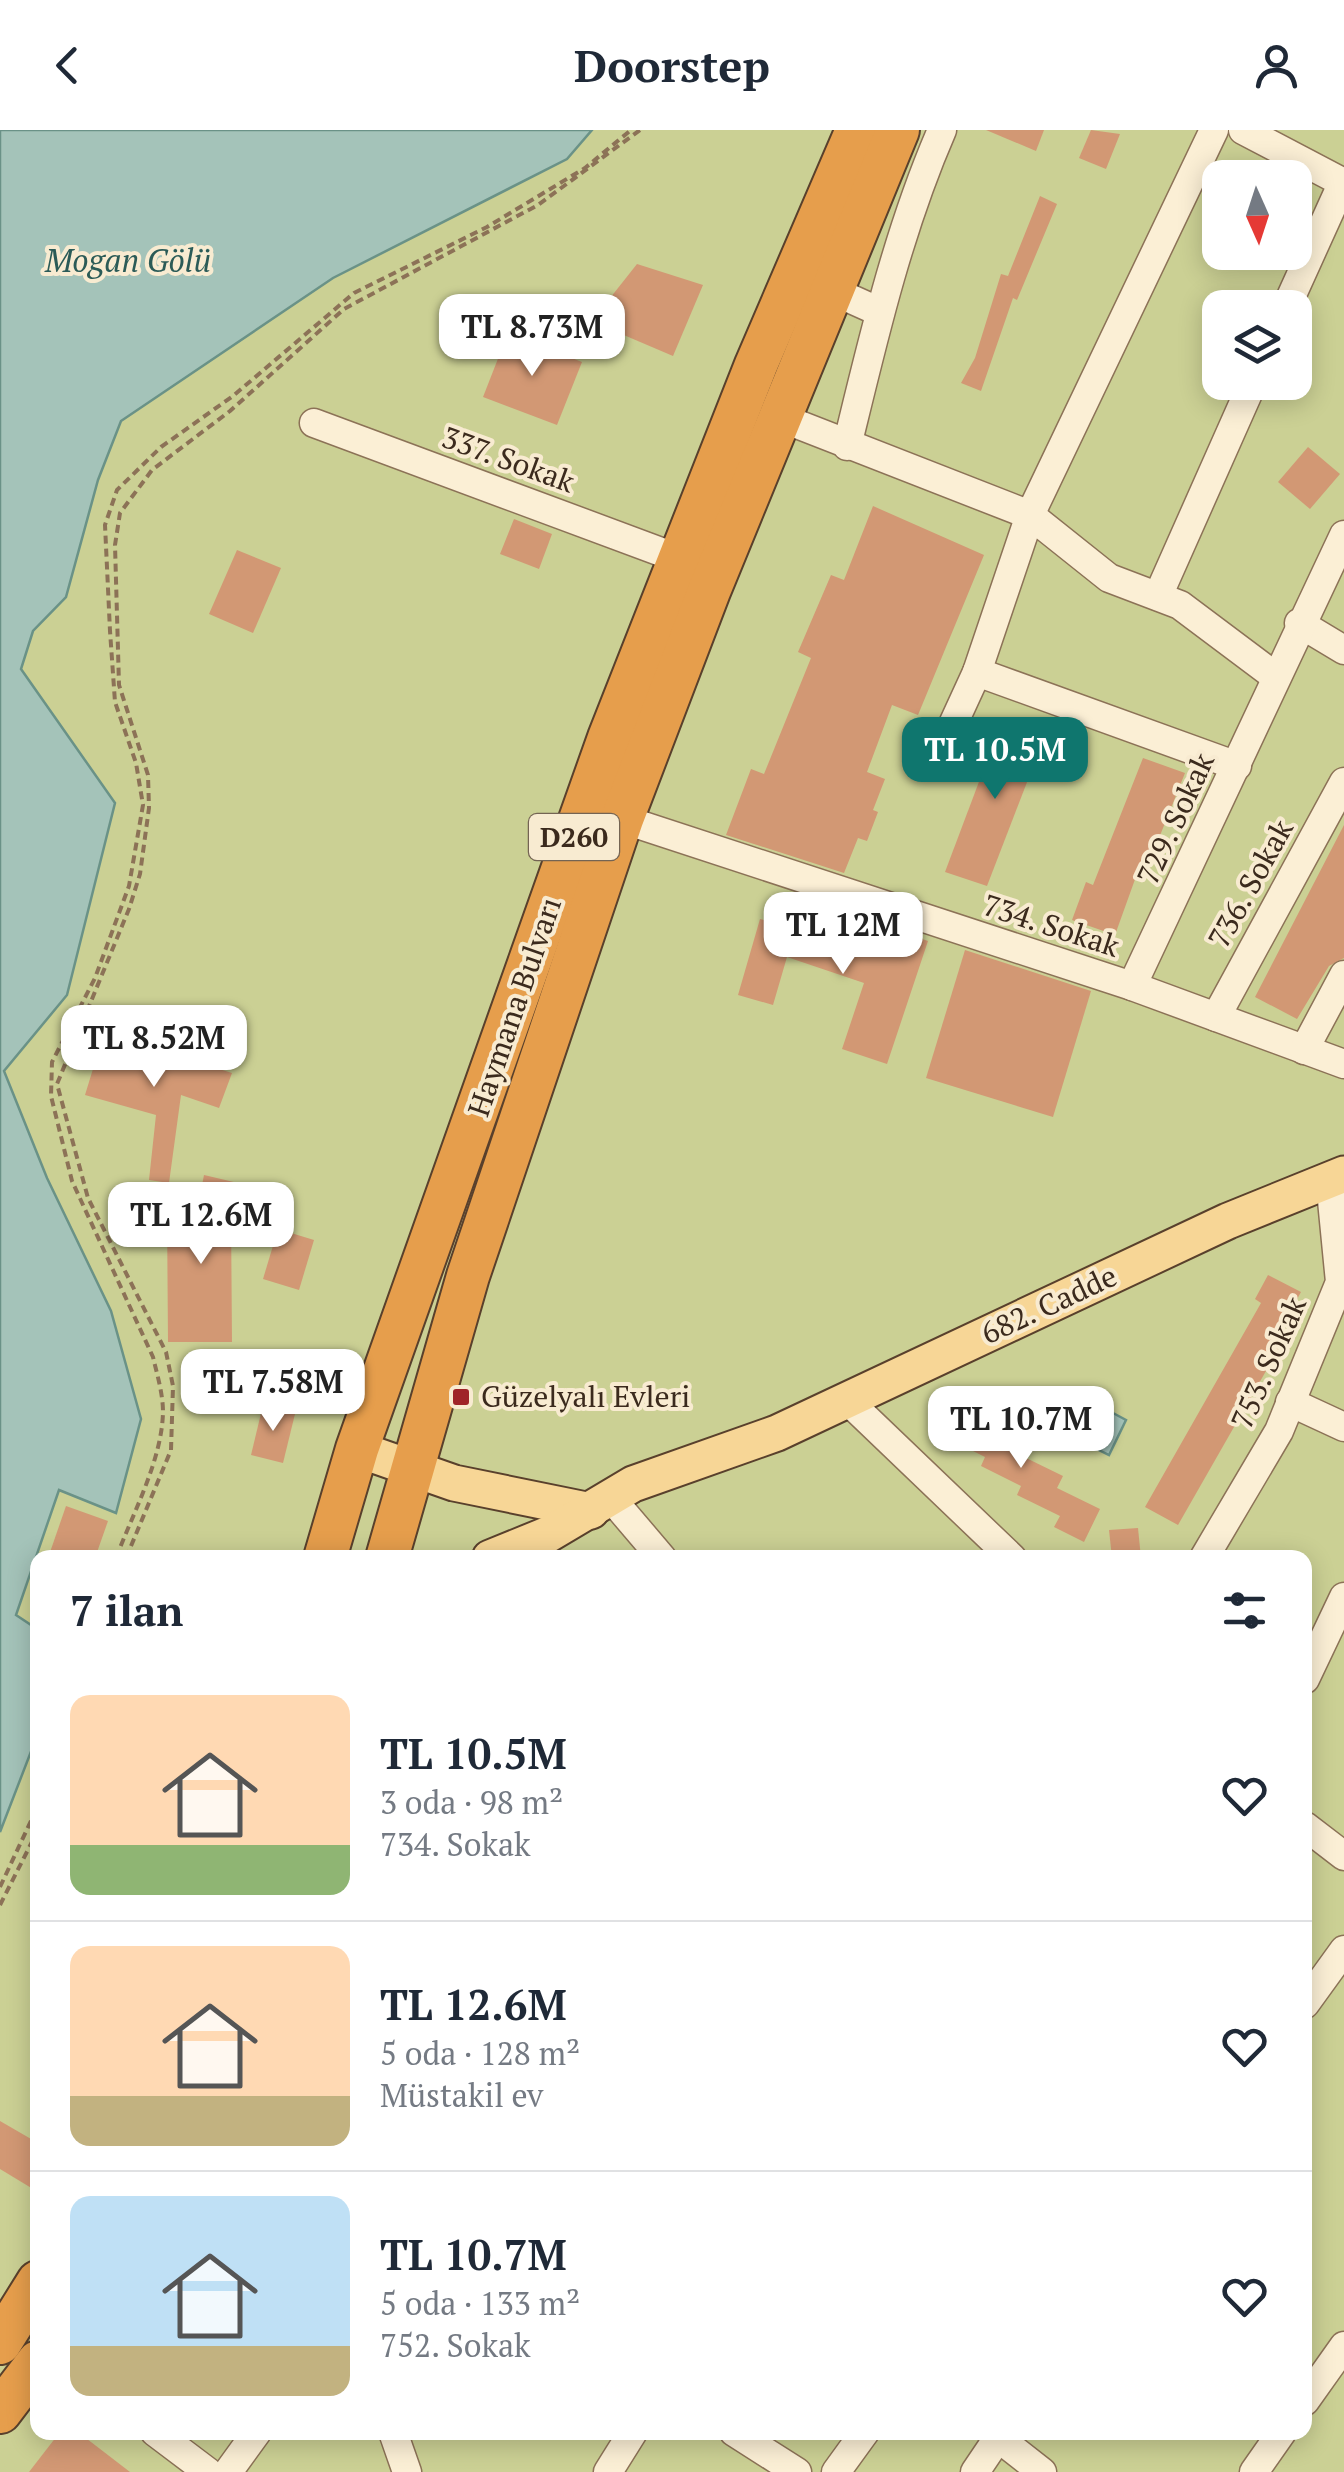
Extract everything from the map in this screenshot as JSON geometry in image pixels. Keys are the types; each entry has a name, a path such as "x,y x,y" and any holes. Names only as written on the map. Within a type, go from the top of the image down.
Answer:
{"highway":[{"name":"Haymana Bulvarı","path":"327,1550 358,1449 609,738 756,365 858,130"},
{"name":"Haymana Bulvarı","path":"390,1550 468,1276 622,819 830,290 898,130"},
{"path":"0,2343 20,2295"},
{"path":"0,2412 30,2373"}],"main road":[{"name":"682. Cadde","path":"506,1550 633,1484 776,1432 1228,1221 1337,1177"},
{"path":"358,1449 415,1470 502,1494 601,1504"}],"street":[{"path":"846,446 880,312 920,180 942,130"},
{"path":"950,732 977,672 1030,515 1214,130"},
{"path":"1243,130 1343,182 1294,290"},
{"path":"830,290 880,312"},
{"path":"1158,596 1245,400"},
{"path":"780,417 1030,515 1109,578 1180,605 1276,677"},
{"name":"337. Sokak","path":"314,423 680,559"},
{"name":"729. Sokak","path":"1132,986 1237,766 1299,623 1344,535"},
{"path":"1299,623 1344,650"},
{"path":"977,672 1237,766"},
{"name":"736. Sokak","path":"1216,1017 1344,782"},
{"name":"734. Sokak","path":"622,819 1132,986 1344,1064"},
{"path":"1304,1050 1344,975"},
{"name":"753. Sokak","path":"1209,1550 1279,1431 1340,1282 1337,1177"},
{"path":"847,1400 1004,1550"},
{"path":"1290,1402 1344,1427"},
{"path":"601,1504 653,1550"},
{"path":"1312,1664 1344,1597"},
{"path":"1312,1831 1344,1856"},
{"path":"1312,1994 1344,1950"},
{"path":"1312,2391 1344,2346"},
{"path":"166,2440 208,2472"},
{"path":"228,2472 251,2440"},
{"path":"396,2440 407,2472"},
{"path":"608,2472 628,2440"},
{"path":"747,2440 797,2472"},
{"path":"836,2472 859,2440"},
{"path":"975,2472 994,2440"},
{"path":"1004,2440 1042,2472"},
{"path":"1254,2472 1276,2440"}],"path":[{"path":"119,1550 157,1447 163,1412 153,1357 72,1181 50,1096 52,1062 95,978 129,886 143,805 136,762 116,702 110,631 106,525 117,490 161,447 233,396 354,294 486,228 586,168 631,130"},
{"path":"129,1550 171,1450 174,1386 166,1352 88,1198 57,1084 129,909 149,808 148,775 119,685 115,546 120,513 152,470 230,411 344,309 538,206 640,130"},
{"path":"0,1887 30,1823"},
{"path":"0,1905 30,1846"}],"green space":[{"path":"0,130 1344,130 1344,2472 0,2472"}],"water":[{"name":"Mogan Gölü","path":"0,130 592,130 567,159 333,278 121,421 98,480 66,597 33,631 21,669 115,803 67,995 4,1071 47,1178 111,1311 141,1419 116,1513 59,1490 38,1550 30,1550 30,1574 16,1615 30,1624 30,1754 0,1832"},
{"path":"1113,1413 1126,1420 1109,1455 1083,1442 1089,1421 1106,1425"}],"building":[{"path":"986,130 1044,130 1036,151"},
{"path":"1091,130 1120,134 1106,169 1079,158"},
{"path":"1040,196 1057,204 1017,300 1013,298 981,391 961,383 975,358 1001,274 1008,276"},
{"path":"637,264 703,285 673,356 612,330 603,307"},
{"path":"508,333 582,362 557,425 483,397"},
{"path":"1308,447 1340,474 1310,509 1278,482"},
{"path":"873,506 984,555 918,715 892,705 867,772 885,779 873,810 878,812 867,841 858,838 844,873 726,835 751,769 764,774 811,658 798,652 831,575 844,580"},
{"path":"514,519 552,534 539,569 500,554"},
{"path":"237,550 281,568 253,633 209,614"},
{"path":"1003,718 1046,733 987,886 945,872"},
{"path":"1143,758 1185,773 1145,873 1138,871 1115,935 1072,920 1086,882 1093,885"},
{"path":"1344,825 1344,958 1329,966 1297,1019 1255,997"},
{"path":"760,919 815,934 818,928 876,949 884,926 928,941 887,1064 842,1049 864,983 787,957 773,1005 738,995"},
{"path":"965,950 1091,991 1053,1117 926,1078"},
{"path":"104,1033 232,1073 219,1108 181,1095 169,1183 149,1180 156,1115 85,1095"},
{"path":"204,1175 238,1183 231,1213 232,1342 168,1342 167,1210 197,1210"},
{"path":"278,1229 314,1240 299,1290 263,1279"},
{"path":"1268,1275 1301,1292 1279,1332 1286,1336 1178,1525 1145,1507 1261,1303 1255,1299"},
{"path":"957,1402 987,1417 983,1425 1027,1447 1022,1456 1063,1476 1057,1488 1100,1509 1084,1542 1054,1527 1060,1516 1017,1495 1021,1486 981,1466 985,1457 941,1435"},
{"path":"263,1405 295,1414 283,1463 251,1455"},
{"path":"66,1506 108,1521 98,1550 51,1550"},
{"path":"1138,1528 1140,1550 1111,1550 1109,1530"},
{"path":"0,2121 30,2138 30,2187 0,2169"},
{"path":"54,2440 88,2440 130,2472 29,2472"}],"place":[{"name":"Güzelyalı Evleri","path":"461,1397"}]}
